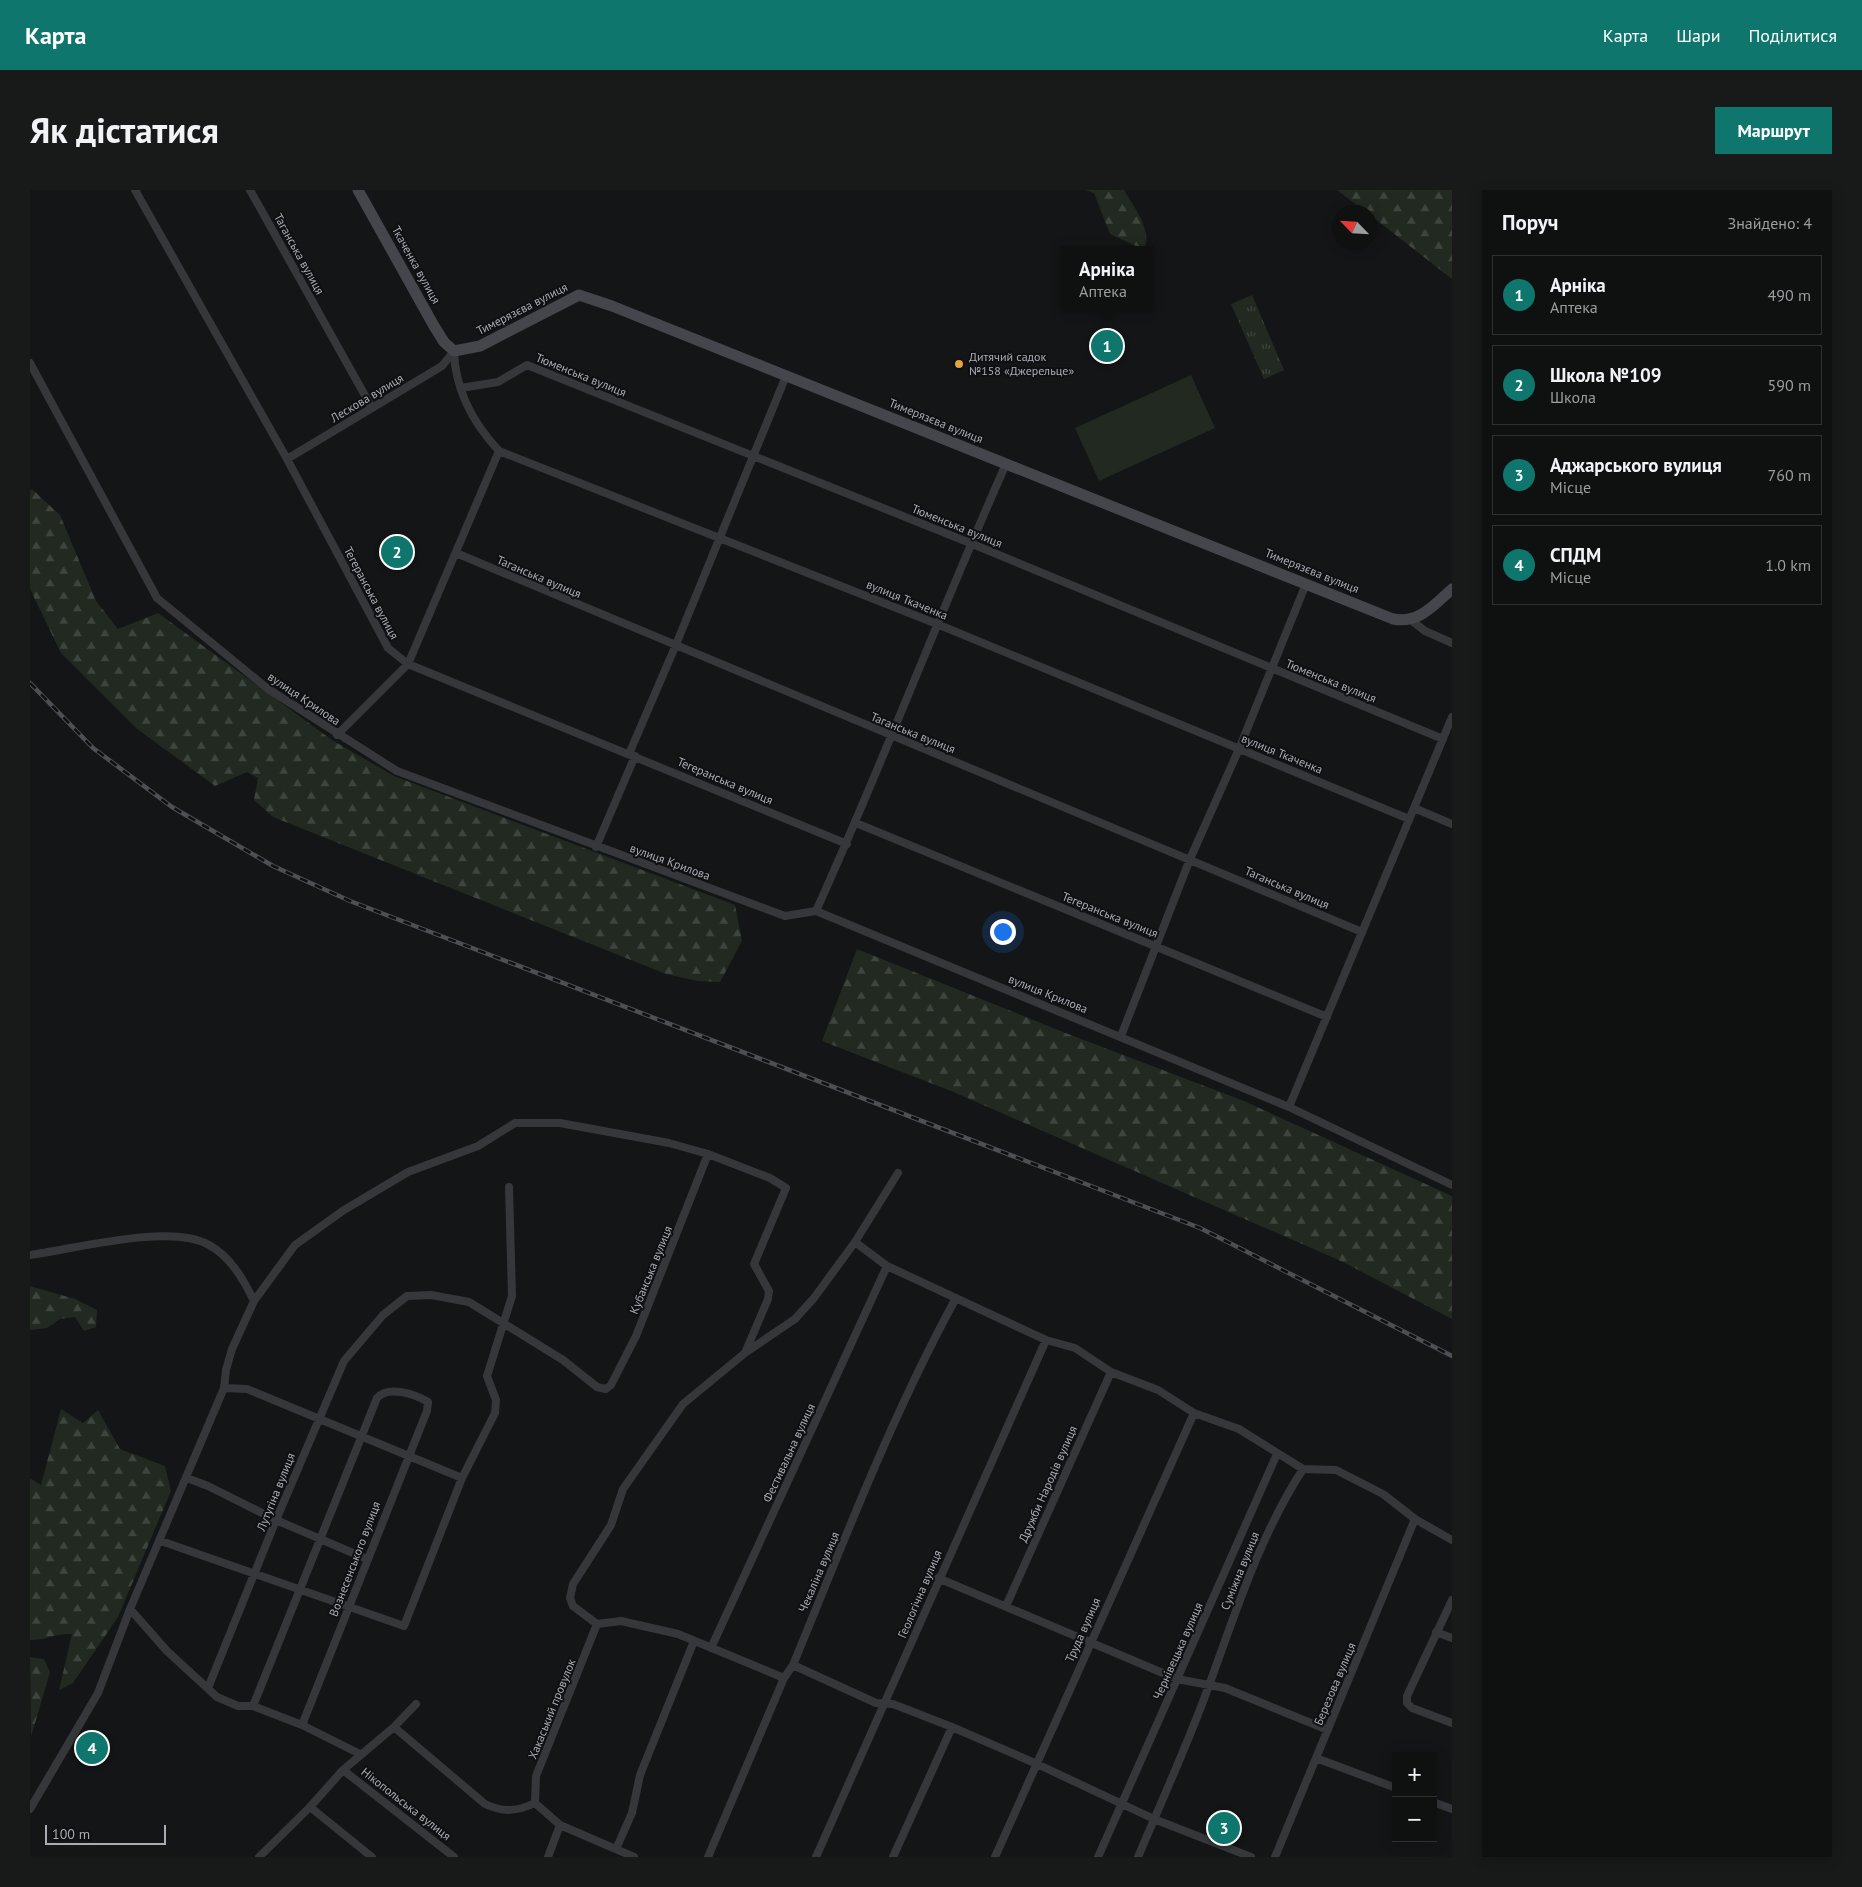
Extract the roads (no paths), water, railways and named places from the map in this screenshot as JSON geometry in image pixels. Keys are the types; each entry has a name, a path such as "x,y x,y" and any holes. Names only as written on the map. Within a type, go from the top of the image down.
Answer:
{"street":[{"name":"Тегеранська вулиця","path":"134,190 287,459 388,648 408,664 846,844"},
{"name":"Таганська вулиця","path":"250,190 372,408"},
{"name":"Ткаченка вулиця","path":"358,190 434,326 444,342 454,351"},
{"name":"Тимерязєва вулиця","path":"454,351 480,346 579,295 1393,619 1411,620"},
{"name":"Лескова вулиця","path":"287,459 442,366 454,351"},
{"name":"вулиця Ткаченка","path":"454,351 454,374 477,425 499,451 937,624 1410,819"},
{"name":"вулиця Крилова","path":"30,363 157,598 268,689 397,771 596,847 785,916 816,911 1289,1107 1452,1185"},
{"name":"Тюменська вулиця","path":"461,388 498,382 528,365 970,543 1443,739"},
{"path":"596,847 719,537 786,376"},
{"path":"336,734 408,664 499,451"},
{"path":"816,911 856,823 970,543 1006,464"},
{"name":"Таганська вулиця","path":"456,553 675,647 1190,859 1362,932"},
{"path":"1121,1036 1190,859 1239,749 1306,584"},
{"path":"1452,589 1430,609 1411,620 1425,632 1452,643"},
{"path":"1289,1107 1443,739 1449,730 1452,717"},
{"path":"1414,808 1452,824"},
{"name":"Тегеранська вулиця","path":"856,823 1327,1017"},
{"path":"30,1809 98,1693 130,1609 161,1541 224,1388 226,1370 232,1350 254,1301 295,1245 344,1210 408,1172 478,1146 515,1123 560,1123 669,1143 708,1154 770,1178 786,1188 754,1264 769,1290 768,1299 744,1353"},
{"name":"Кубанська вулиця","path":"606,1389 611,1385 636,1336 708,1154"},
{"path":"784,1678 678,1634 621,1621 596,1624 573,1606 570,1598 573,1584 611,1525 623,1490 683,1404 744,1353 795,1319 814,1298 855,1242 898,1173"},
{"path":"161,1541 404,1626 462,1478 495,1414 496,1400 487,1376 487,1370 504,1326 512,1296 509,1187"},
{"path":"30,1255 102,1243 185,1236 209,1245 231,1262 254,1301"},
{"path":"855,1242 887,1266 1046,1340 1076,1348 1111,1372 1158,1390 1194,1413 1239,1429 1302,1469 1336,1470 1383,1494 1416,1519 1452,1540"},
{"name":"Фестивальна вулиця","path":"711,1648 887,1266"},
{"name":"Лутугіна вулиця","path":"208,1688 276,1520 344,1362 383,1316 407,1296 431,1295 469,1302 504,1326 563,1360 597,1387 606,1389"},
{"name":"Чекаліна вулиця","path":"708,1857 784,1678 793,1665 865,1492 931,1343 956,1298"},
{"name":"Геологічна вулиця","path":"816,1857 885,1703 938,1578 1046,1340"},
{"name":"Дружби Народів вулиця","path":"1006,1606 1111,1372"},
{"path":"224,1388 247,1389 462,1478"},
{"name":"Вознесенського вулиця","path":"302,1725 427,1411 428,1402 421,1397 389,1391 382,1392 377,1398 361,1435"},
{"name":"Труда вулиця","path":"995,1857 1090,1641 1194,1413"},
{"path":"254,1706 361,1435"},
{"name":"Чернівецька вулиця","path":"1098,1857 1277,1454"},
{"name":"Суміжна вулиця","path":"1140,1856 1208,1686 1250,1572 1281,1502 1302,1469"},
{"path":"187,1478 208,1486 276,1520 367,1559"},
{"name":"Березова вулиця","path":"1275,1857 1416,1519"},
{"path":"938,1578 1178,1679 1225,1688 1328,1730"},
{"path":"1452,1600 1407,1696 1407,1703 1412,1708 1452,1723"},
{"path":"130,1609 168,1651 217,1697 238,1706 254,1706 302,1725 360,1754"},
{"name":"Хакаський провулок","path":"536,1803 536,1776 596,1624"},
{"path":"1436,1632 1452,1638"},
{"path":"616,1849 632,1813 640,1775 694,1641"},
{"path":"793,1665 876,1703 893,1704 952,1727 1037,1764 1121,1805 1251,1857"},
{"path":"259,1857 310,1807 343,1770 394,1727 416,1704"},
{"path":"394,1727 486,1804 496,1809 508,1811 521,1810 536,1803 560,1825 634,1857"},
{"path":"893,1857 952,1727"},
{"path":"1316,1758 1392,1786"},
{"name":"Нікопольська вулиця","path":"343,1770 454,1857"},
{"path":"1437,1803 1452,1809"},
{"path":"310,1807 372,1857"},
{"path":"548,1857 560,1825"}],"railway":[{"path":"30,683 93,748 172,807 273,866 350,901 1200,1228 1452,1356"}],"place":[{"name":"Арніка","path":"1107,346"},
{"name":"Дитячий садок №158 «Джерельце»","path":"959,364"},
{"name":"Школа №109","path":"397,552"},
{"name":"СПДМ","path":"92,1748"},
{"name":"Аджарського вулиця","path":"1224,1828"}]}
